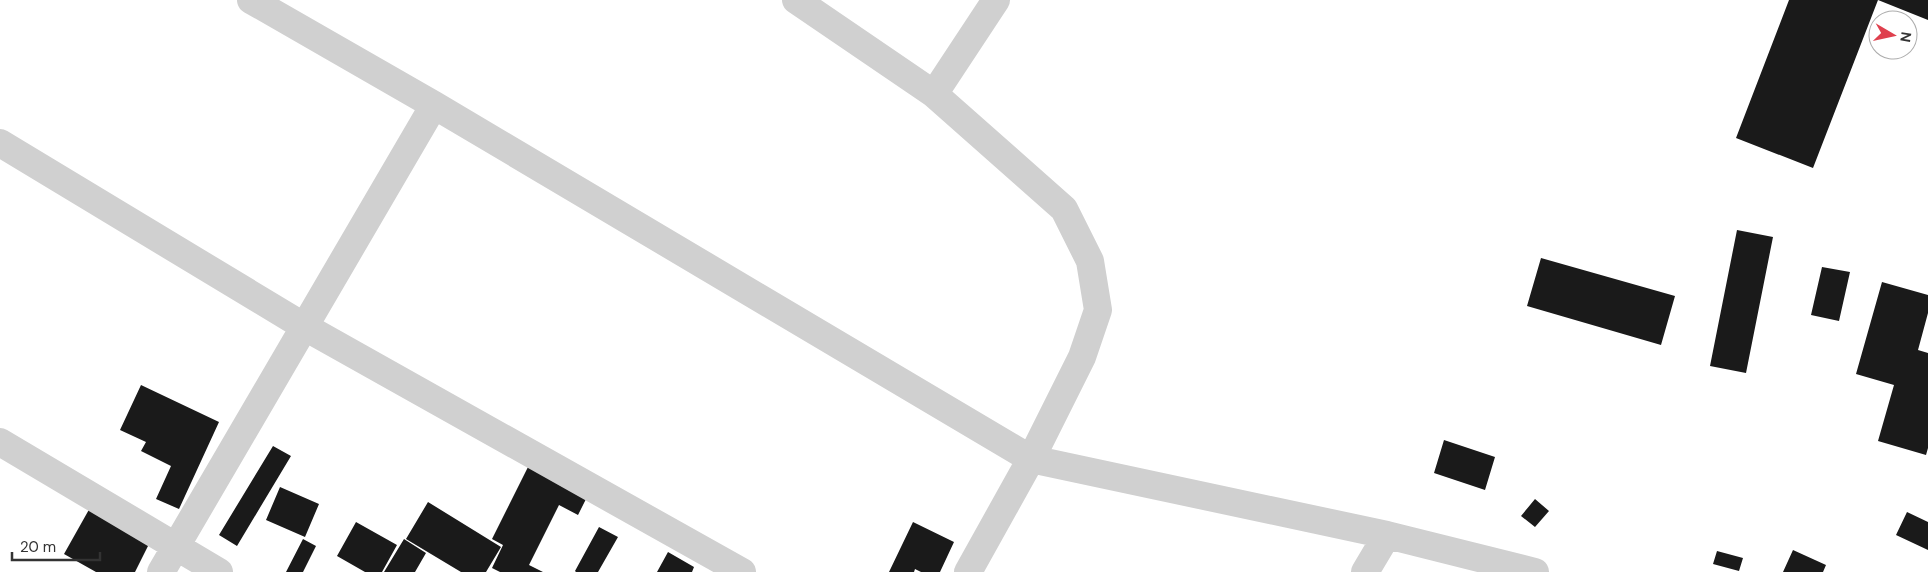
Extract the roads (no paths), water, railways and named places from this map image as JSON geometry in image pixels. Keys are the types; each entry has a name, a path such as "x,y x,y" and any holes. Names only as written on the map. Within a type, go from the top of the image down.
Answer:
{"street":[{"path":"251,0 434,105 1031,459 1387,535 1535,572"},
{"path":"796,0 934,94 1064,210 1090,260 1098,310 1082,357 1031,459 968,572"},
{"path":"934,94 996,0"},
{"path":"161,572 434,105"},
{"path":"0,144 305,327 742,572"},
{"path":"0,442 218,572"},
{"path":"1365,572 1387,535"}]}
